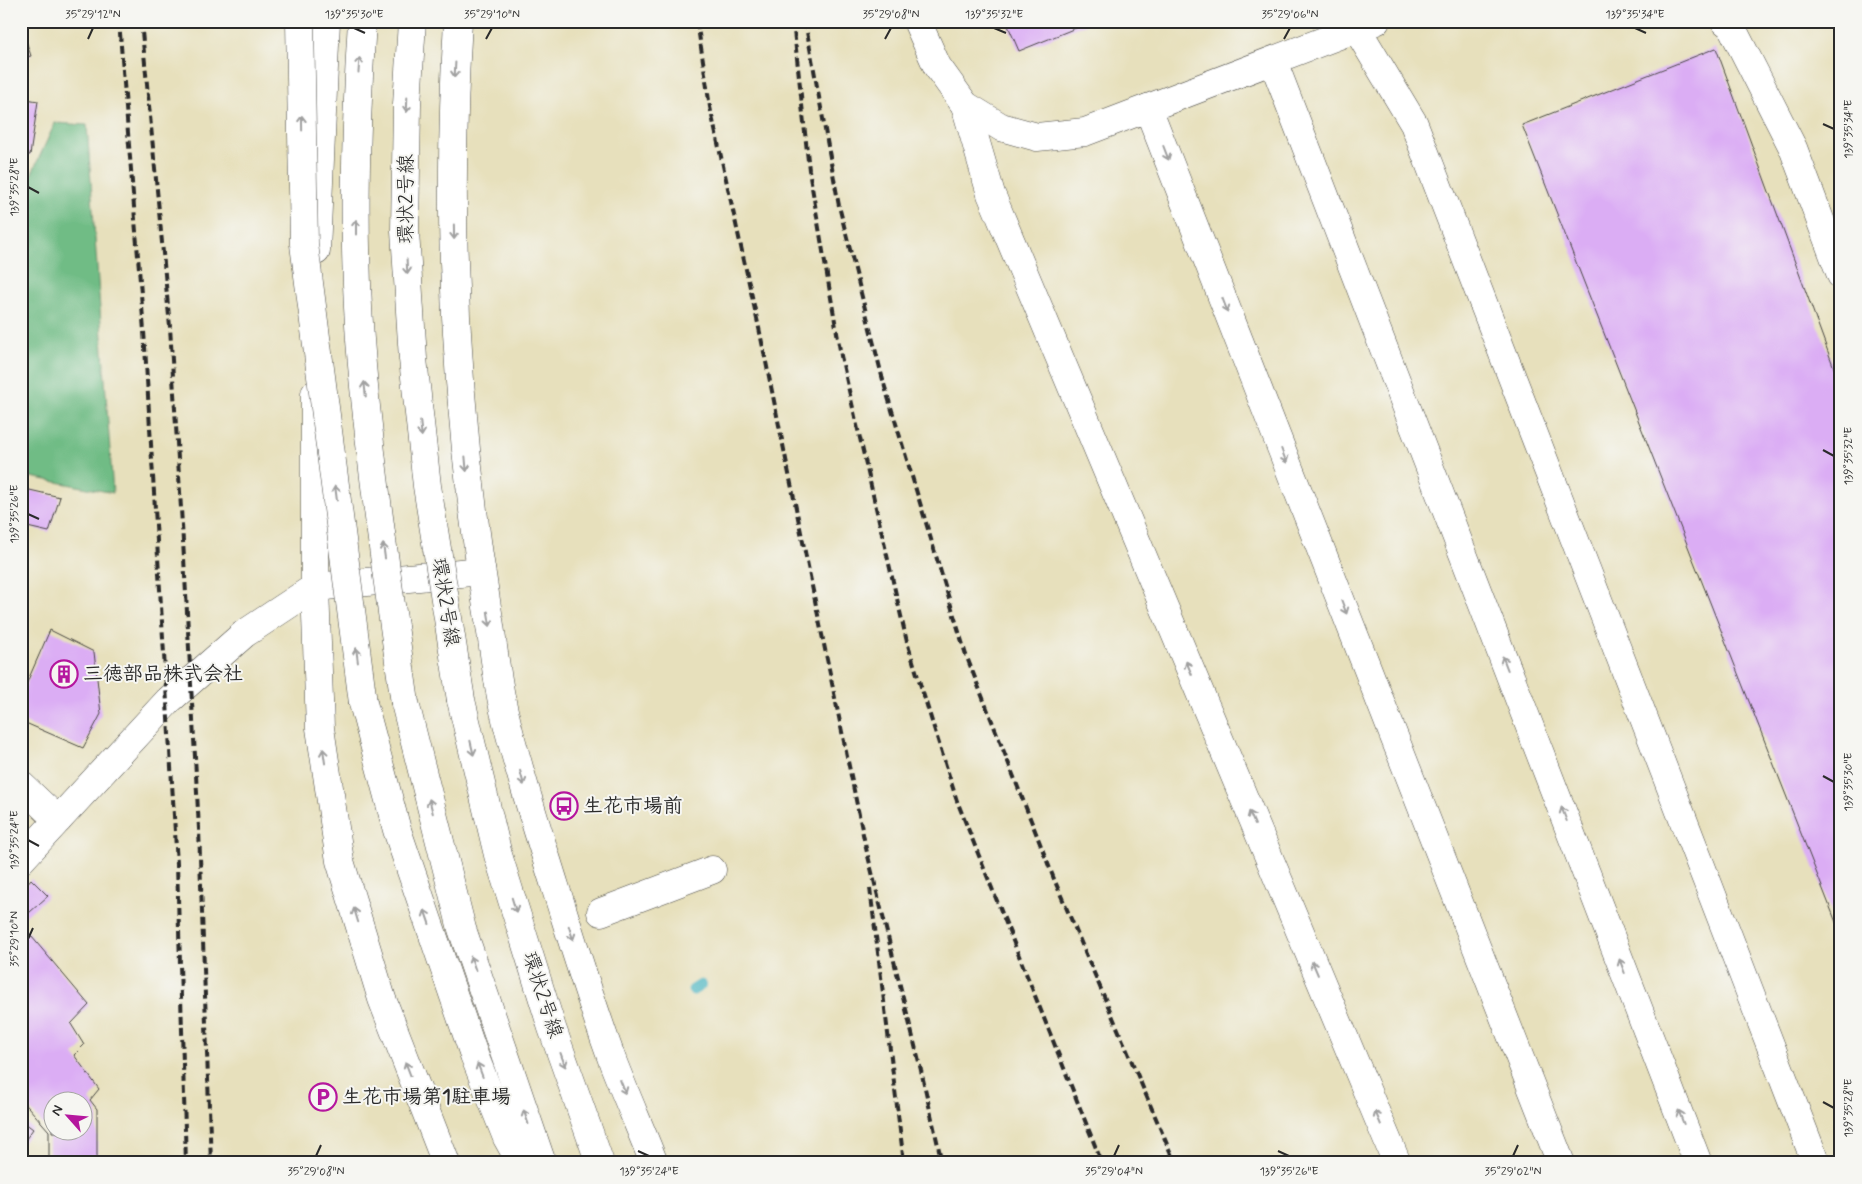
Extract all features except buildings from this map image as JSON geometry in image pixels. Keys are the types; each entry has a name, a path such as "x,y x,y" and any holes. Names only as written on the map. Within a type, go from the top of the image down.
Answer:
{"main road":[{"path":"300,21 304,244 363,703 403,849 474,1055 507,1138 520,1163"},
{"path":"326,21 316,242 314,454 315,586 320,728 340,860 382,999 446,1163"},
{"path":"362,21 356,105 356,235 362,364 375,489 405,703 462,929 542,1163"},
{"name":"環状2号線","path":"412,21 407,105 405,231 413,359 427,486 461,700 498,856 552,1028 600,1163"},
{"path":"458,21 453,106 454,246 458,360 467,469 481,571 504,709 530,808 614,1062 654,1163"},
{"path":"917,21 937,66 965,105 991,194 1397,1163"},
{"path":"1725,21 1731,26 1793,148 1841,275"},
{"path":"965,105 1001,128 1037,137 1085,132 1366,25 1414,124 1816,1163"},
{"path":"1273,61 1698,1163"},
{"path":"1148,108 1560,1163"},
{"path":"21,860 168,701 244,634 315,586 481,571"},
{"path":"21,785 58,820"},
{"path":"601,912 712,870"}],"green space":[{"path":"55,123 87,125 113,493 21,475 21,197"}],"waterway":[{"path":"693,990 701,985"}],"railway":[{"path":"119,21 144,331 177,864 186,1163"},
{"path":"141,21 170,327 199,829 211,1163"},
{"path":"697,21 710,107 759,328 865,844 942,1163"},
{"path":"793,21 809,170 841,356 907,642 957,801 1102,1163"},
{"path":"805,21 839,206 884,384 966,655 1054,879 1175,1163"},
{"path":"870,888 904,1163"}],"place":[{"name":"三徳部品株式会社","path":"64,674"},
{"name":"生花市場前","path":"564,806"},
{"name":"生花市場第1駐車場","path":"323,1097"}]}
